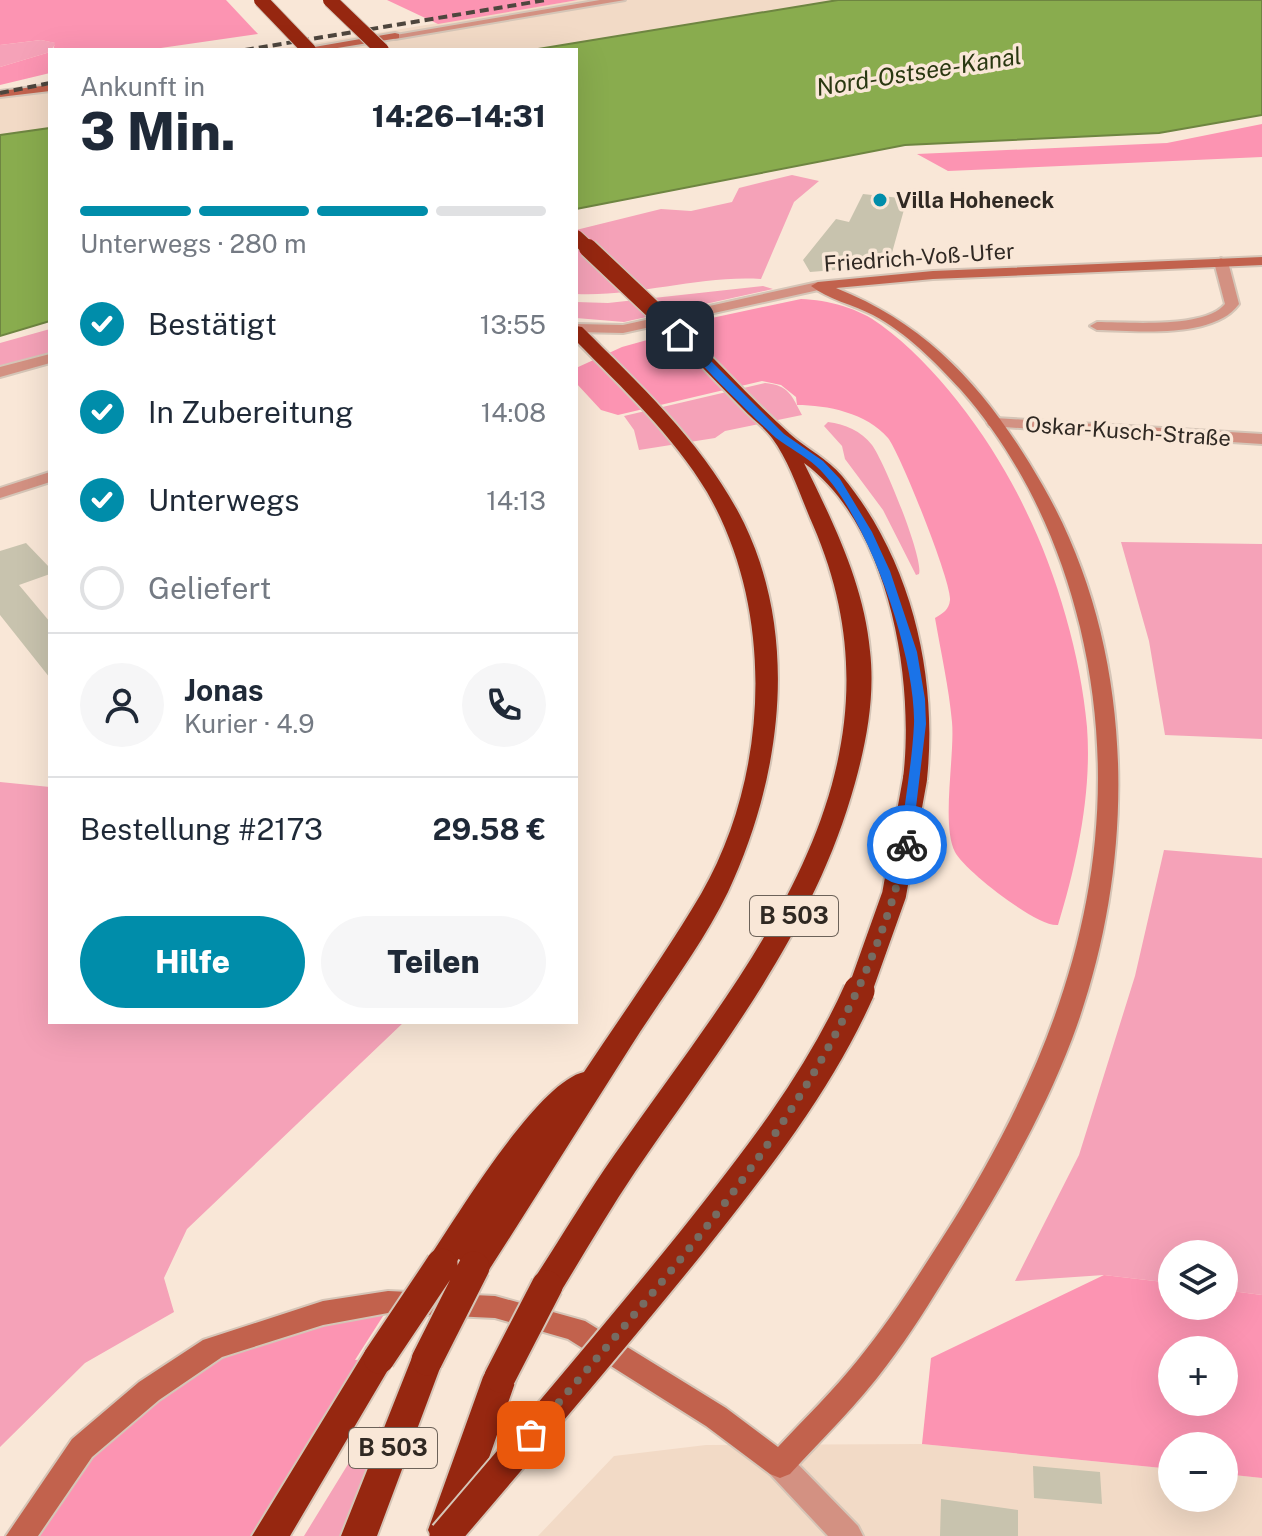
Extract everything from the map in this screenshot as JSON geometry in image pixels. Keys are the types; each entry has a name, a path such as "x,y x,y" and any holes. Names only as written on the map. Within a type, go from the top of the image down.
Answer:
{"highway":[{"path":"261,0 304,48"},
{"path":"330,0 380,48"},
{"name":"B 503","path":"445,1536 655,1289 796,1103 852,1007 873,959 903,862 915,779 919,699 907,639 867,532 836,481 820,464 781,436 578,239"},
{"name":"B 503","path":"359,1536 427,1360 474,1267 714,894 741,831 757,775 767,683 758,593 742,542 717,492 693,458 578,332"},
{"name":"B 503","path":"445,1536 500,1377 547,1286 624,1166 768,961 800,905 836,816 860,691 858,640 842,564 781,436"},
{"path":"270,1536 379,1358 533,1130 614,1053"}],"street":[{"path":"319,48 620,0"},
{"path":"0,94 48,88"},
{"name":"Friedrich-Voß-Ufer","path":"578,330 623,329 814,287 933,275 1262,261"},
{"path":"1097,326 1203,323 1223,317 1232,304 1221,262"},
{"name":"Oskar-Kusch-Straße","path":"780,1465 865,1372 916,1302 987,1189 1032,1106 1066,1021 1091,925 1104,841 1110,759 1106,700 1091,620 1068,554 1035,483 995,423 960,382 897,324 814,287"},
{"path":"0,372 48,359"},
{"name":"Oskar-Kusch-Straße","path":"995,423 1262,439"},
{"path":"0,493 48,478"},
{"path":"21,1536 82,1448 149,1391 213,1348 323,1313 388,1302 495,1307 575,1329 693,1402 780,1465 848,1536"}],"shaded area":[{"path":"0,0 226,0 258,34 161,48 54,48 55,43 41,40 0,45"},
{"path":"387,0 578,0 438,24"},
{"path":"578,0 838,0 544,48 285,48"},
{"path":"41,40 56,43 53,48 48,48 48,53 0,67 0,45"},
{"path":"48,53 48,73 0,85 0,67"},
{"path":"48,84 48,128 0,135 0,91"},
{"path":"1262,124 1262,157 948,171 917,154 1167,143"},
{"path":"792,175 819,181 794,202 761,279 715,280 622,292 578,294 578,230 661,209 691,211 732,202 739,188"},
{"path":"763,286 773,289 624,322 578,318 578,302 608,303"},
{"path":"801,299 832,303 863,314 903,343 945,385 999,460 1048,561 1066,616 1084,700 1088,752 1085,802 1082,827 1058,925 1035,917 1002,896 955,852 949,825 952,722 935,618 943,613 950,600 924,518 888,438 869,422 846,412 797,405 796,397 781,385 762,381 618,415 601,410 578,385 578,367 622,347 701,325 707,319"},
{"path":"48,330 48,354 0,368 0,343"},
{"path":"765,383 785,389 802,415 725,431 715,438 639,450 634,430 624,416"},
{"path":"828,422 852,429 872,445 902,510 919,574 916,575 883,510 845,459 842,446 824,426"},
{"path":"1121,542 1262,544 1262,739 1165,735 1149,641"},
{"path":"0,782 48,787 48,1024 402,1024 187,1229 164,1278 174,1312 85,1363 0,1447"},
{"path":"1164,850 1262,858 1262,1295 1238,1292 1238,1240 1158,1240 1158,1281 1104,1275 1015,1281 1079,1155 1135,976"},
{"path":"1104,1275 1158,1281 1158,1320 1238,1320 1238,1292 1262,1295 1262,1478 1238,1475 1238,1432 1158,1432 1158,1468 922,1444 931,1358"},
{"path":"392,1302 355,1360 379,1358 270,1536 21,1536 82,1448 213,1348"},
{"path":"380,1426 346,1536 304,1536 361,1443"},
{"path":"922,1444 1158,1468 1158,1512 1238,1512 1238,1475 1262,1478 1262,1536 538,1536 614,1456 706,1445"}],"water":[{"name":"Nord-Ostsee-Kanal","path":"838,0 1262,0 1262,115 1159,133 905,145 578,209 578,48 544,48"},
{"path":"48,128 48,322 0,336 0,135"}],"building":[{"path":"863,194 900,198 897,205 905,206 890,260 843,255 847,269 810,272 803,260 836,219 849,222"},
{"path":"26,543 48,566 48,575 19,585 48,620 48,675 0,615 0,551"},
{"path":"1033,1466 1100,1472 1102,1504 1034,1498"},
{"path":"941,1499 1018,1510 1018,1536 940,1536"}],"railway":[{"path":"257,48 546,0"},
{"path":"0,93 48,83"}],"way so far":[{"path":"531,1435 662,1279 733,1190 796,1103 852,1007 873,959 907,845"}],"place":[{"name":"Villa Hoheneck","path":"880,200"}],"route":[{"path":"680,335 781,436 820,464 836,481 867,532 900,612 919,699 920,724 907,845"}]}
